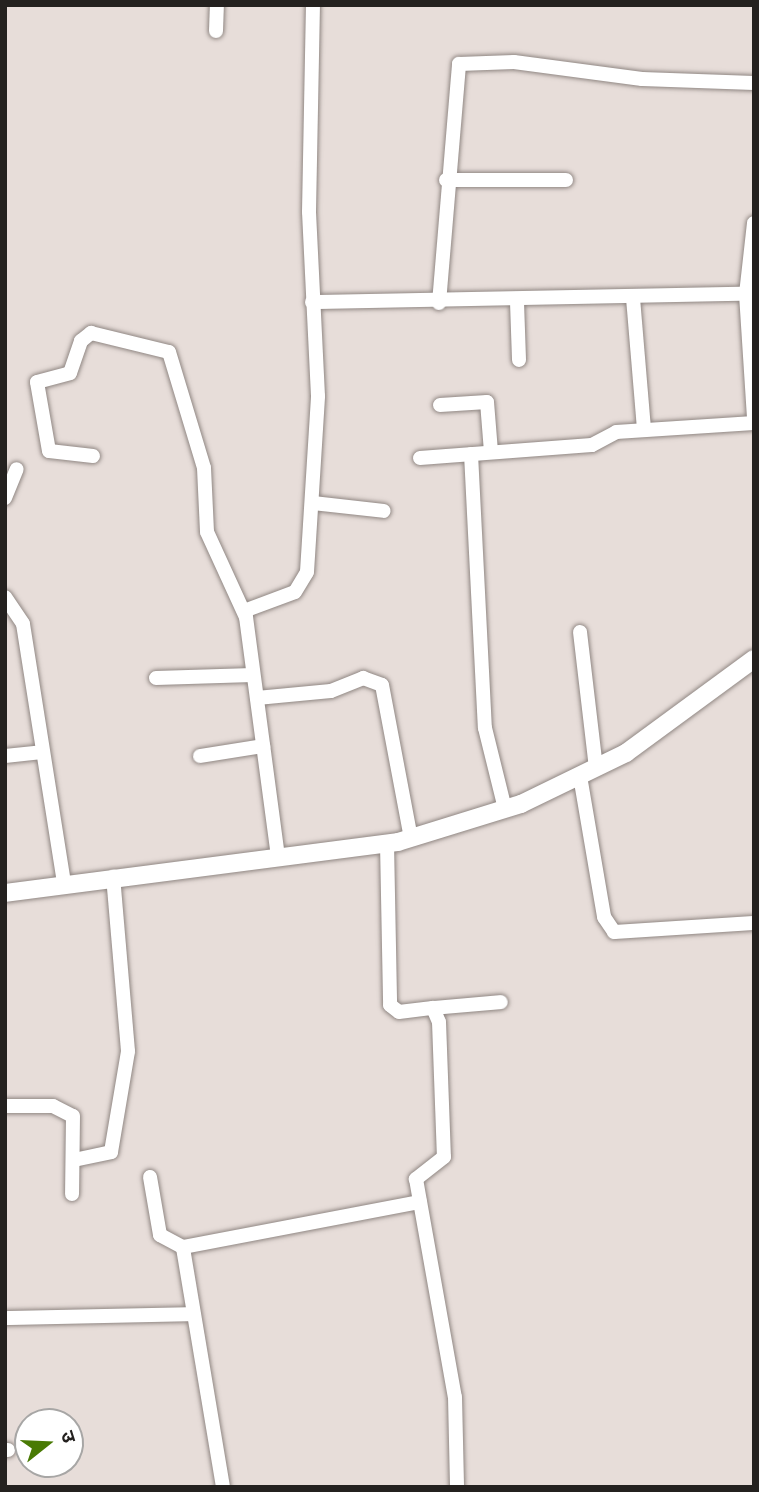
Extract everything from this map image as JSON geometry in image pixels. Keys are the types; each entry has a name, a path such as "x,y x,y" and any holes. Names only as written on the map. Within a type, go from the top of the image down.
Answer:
{"street":[{"path":"216,31 217,5"},
{"path":"244,611 301,587 313,503 318,396 312,302 313,5"},
{"path":"439,303 446,180 459,64 514,62 642,79 754,83"},
{"path":"446,180 566,180"},
{"path":"420,458 592,445 611,432 754,421 746,294 754,223"},
{"path":"312,302 517,302 746,294"},
{"path":"633,298 644,430"},
{"path":"517,302 520,360"},
{"path":"93,456 49,451 37,382 70,373 81,341 91,333 169,352 204,468 206,532 244,611 278,856"},
{"path":"440,405 486,402 491,452"},
{"path":"471,454 485,728 505,809"},
{"path":"5,498 17,470"},
{"path":"313,503 384,511"},
{"path":"5,597 22,616 64,884"},
{"path":"579,632 588,772 604,917 614,932 754,923"},
{"path":"5,893 387,843 505,809 626,753 754,659"},
{"path":"156,678 253,675"},
{"path":"257,698 323,693 363,678 382,685 411,838"},
{"path":"200,756 263,746"},
{"path":"5,756 42,752"},
{"path":"387,843 390,1005 399,1012 501,1002"},
{"path":"74,1160 111,1152 128,1051 113,877"},
{"path":"433,1008 444,1157 441,1166 416,1179 455,1398 457,1487"},
{"path":"5,1106 68,1111 76,1128 72,1195"},
{"path":"150,1177 160,1235 183,1247 420,1202"},
{"path":"183,1247 192,1314 223,1487"},
{"path":"5,1318 192,1314"}]}
